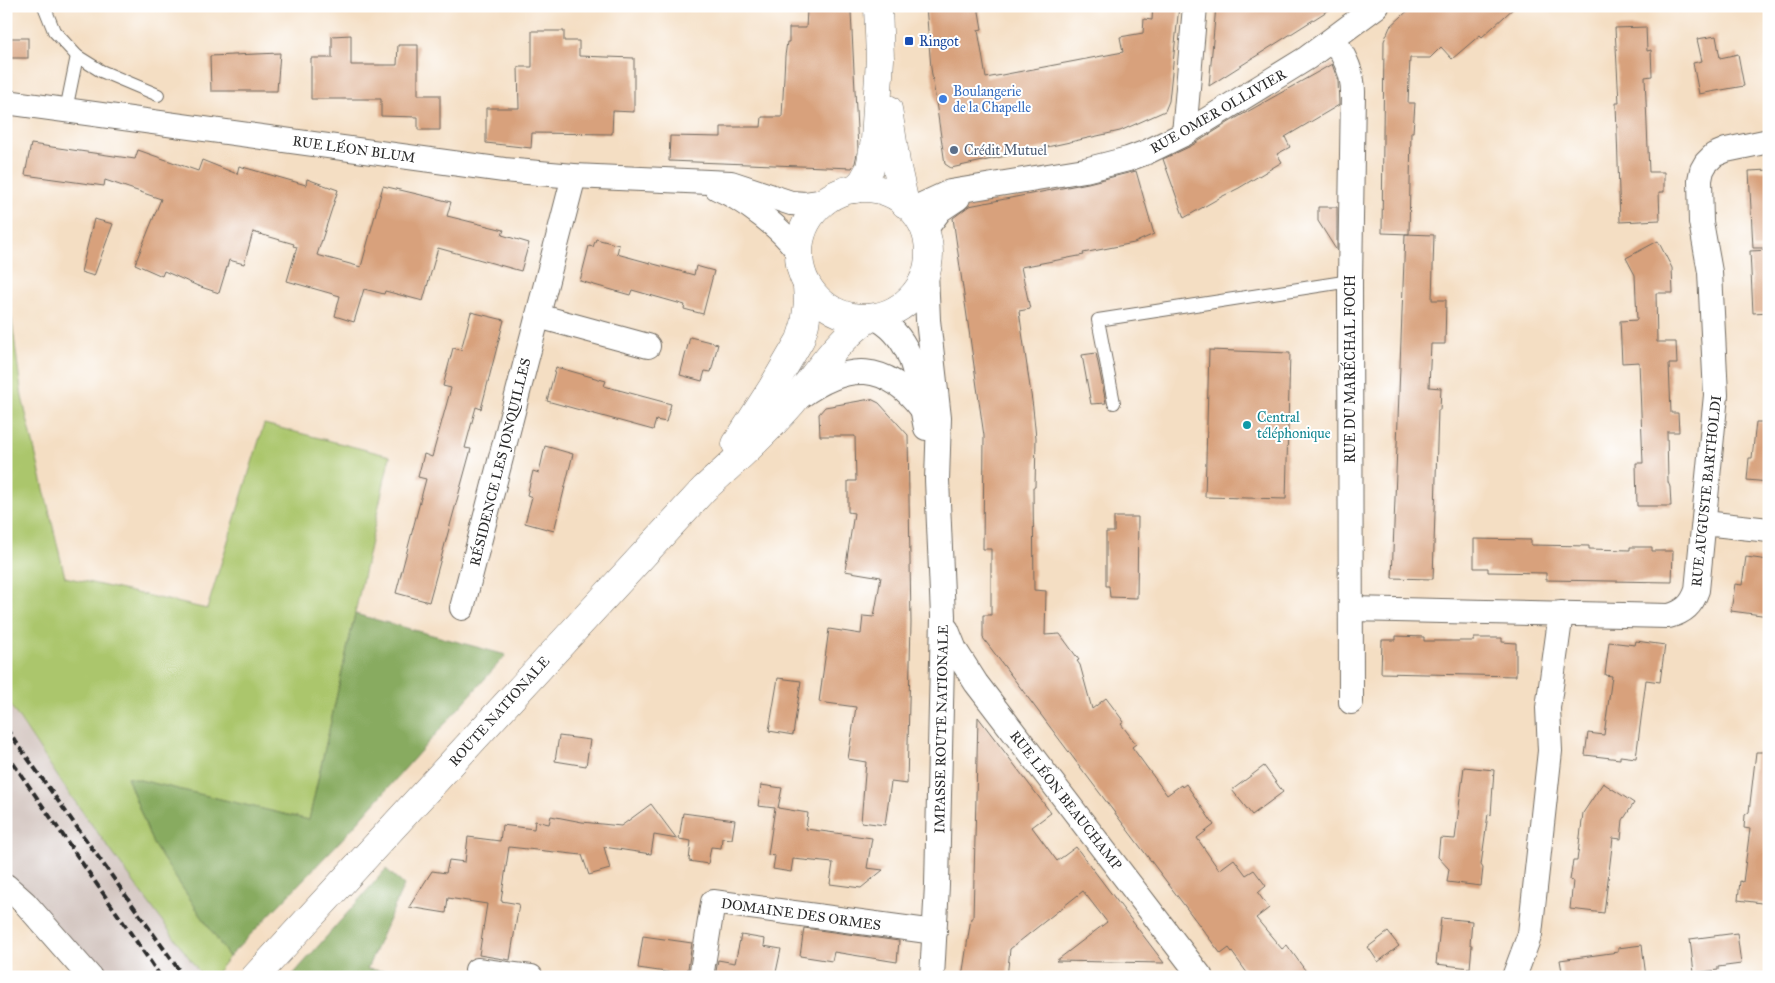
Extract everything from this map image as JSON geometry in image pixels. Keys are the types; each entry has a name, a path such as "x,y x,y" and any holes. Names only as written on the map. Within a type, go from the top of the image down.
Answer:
{"main road":[{"path":"856,189 866,175 873,156 878,112 880,59 878,6"},
{"path":"880,59 896,163 928,248 926,271 919,287 909,300 890,312 872,318 849,316 830,309 820,301 807,285 799,254 802,236 806,224 816,209 826,201 843,192 868,189 888,193 914,215"},
{"name":"ROUTE NATIONALE","path":"704,489 747,429 800,340 805,324 808,303 807,285"},
{"name":"ROUTE NATIONALE","path":"255,977 704,489 758,440 792,403 845,336 872,318"}],"street":[{"path":"1184,134 1195,6"},
{"name":"RUE OMER OLLIVIER","path":"914,215 935,216 947,205 982,187 1109,164 1147,152 1184,134 1306,58 1377,6"},
{"name":"RUE DU MARÉCHAL FOCH","path":"1334,39 1349,66 1353,80 1350,282 1351,702"},
{"name":"RUE LÉON BLUM","path":"6,102 495,169 574,176 722,183 740,185 791,203 812,204 826,201"},
{"name":"RUE AUGUSTE BARTHOLDI","path":"1351,609 1669,616 1678,614 1688,608 1697,590 1716,395 1710,272 1702,222 1700,180 1702,170 1714,155 1726,150 1769,141"},
{"name":"RÉSIDENCE LES JONQUILLES","path":"462,608 574,176"},
{"name":"RUE LÉON BLUM","path":"704,183 724,190 777,228 791,241 799,254"},
{"name":"IMPASSE ROUTE NATIONALE","path":"926,271 928,320 939,418 938,480 943,616 935,932 932,977"},
{"path":"538,316 648,346"},
{"name":"IMPASSE ROUTE NATIONALE","path":"872,318 896,334 905,345 913,364 938,480"},
{"name":"ROUTE NATIONALE","path":"792,403 816,385 834,376 850,372 866,372 880,375 896,382 911,394 922,409"},
{"path":"1704,523 1769,530"},
{"path":"1514,977 1530,934 1550,751 1548,708 1561,613"},
{"name":"RUE LÉON BEAUCHAMP","path":"943,616 955,650 976,683 1201,977"},
{"path":"6,886 25,904 90,977"},
{"name":"DOMAINE DES ORMES","path":"701,977 713,902 935,932"},
{"path":"477,970 531,977"}],"lane":[{"path":"44,6 54,31 77,56 102,71 158,95"},
{"path":"66,110 77,56"},
{"path":"1114,403 1098,320 1350,282"}],"shaded area":[{"path":"6,701 68,792 203,977 104,977 6,872"}],"green space":[{"path":"6,276 22,397 65,577 207,609 264,424 390,456 309,820 127,777 153,844 229,957 213,977 203,977 68,792 6,699"},
{"path":"355,614 506,655 347,834 229,957 153,844 127,777 309,820"},
{"path":"386,869 404,885 367,969 431,977 291,977"}],"building":[{"path":"926,6 978,6 982,29 978,30 986,78 1123,52 1120,37 1143,33 1144,19 1152,20 1153,6 1179,6 1169,101 1165,111 1120,131 951,168 945,164 931,68"},
{"path":"1216,6 1335,6 1209,86"},
{"path":"1413,6 1516,6 1482,37 1480,35 1452,59 1441,47 1430,58 1410,58 1408,103 1415,103 1413,132 1411,132 1409,234 1382,233 1384,41 1390,27"},
{"path":"807,10 851,12 858,149 852,168 669,161 670,136 721,137 721,127 761,127 762,117 782,117 785,56 787,42 789,42 789,28 806,28"},
{"path":"1646,27 1647,51 1651,50 1652,76 1645,77 1649,172 1664,172 1664,192 1659,192 1660,220 1620,222 1616,103 1619,103 1615,28"},
{"path":"532,31 564,31 564,41 579,41 579,56 634,58 634,112 613,111 612,134 532,133 531,148 486,143 486,108 519,108 518,67 532,67"},
{"path":"351,35 351,65 397,65 398,45 418,45 418,95 440,95 440,130 418,130 418,117 381,116 381,99 311,99 311,58 332,58 332,36"},
{"path":"1716,36 1720,58 1738,54 1744,86 1699,94 1693,63 1702,61 1697,39"},
{"path":"6,38 28,38 28,58 6,58"},
{"path":"280,53 277,91 211,91 210,56"},
{"path":"1332,64 1338,81 1339,105 1285,137 1290,147 1277,154 1282,162 1184,218 1163,159 1191,146 1231,121"},
{"path":"31,144 135,159 138,150 198,171 202,160 237,174 239,166 306,185 307,179 338,190 317,255 361,267 383,186 451,202 447,216 504,230 502,235 529,243 521,271 438,248 423,301 385,291 384,294 364,289 354,322 335,316 340,296 287,281 297,247 293,246 294,244 253,232 244,264 229,260 219,293 164,271 162,276 135,264 161,199 105,180 104,186 25,175"},
{"path":"1769,170 1769,248 1753,248 1749,171"},
{"path":"1136,171 1154,234 1134,243 1021,267 1030,309 1019,311 1036,438 1035,487 1033,487 1034,590 1046,591 1045,635 1060,634 1079,660 1077,661 1080,665 1092,709 1106,698 1124,722 1121,724 1136,744 1132,747 1167,795 1181,785 1182,787 1186,784 1214,825 1197,838 1219,870 1234,859 1246,875 1254,870 1266,886 1258,893 1269,908 1256,918 1282,949 1287,945 1310,977 1250,977 1229,948 1221,954 983,638 983,615 991,615 991,549 983,549 984,436 953,218 969,206 1088,183"},
{"path":"1318,207 1337,207 1337,251 1318,221"},
{"path":"94,219 113,224 94,276 81,272"},
{"path":"1405,234 1434,235 1432,300 1446,300 1445,344 1431,344 1429,387 1441,388 1440,410 1438,410 1433,579 1392,578"},
{"path":"596,239 619,245 617,254 694,275 696,266 714,271 703,314 684,309 685,305 632,290 630,295 580,281 589,246 593,247"},
{"path":"1658,241 1672,268 1673,293 1656,293 1657,342 1676,342 1677,364 1669,364 1671,413 1678,413 1679,432 1667,432 1668,482 1671,506 1637,506 1636,463 1643,463 1639,362 1622,363 1620,321 1637,320 1635,275 1626,258"},
{"path":"1769,250 1769,312 1753,313 1750,251"},
{"path":"471,312 504,320 481,409 476,407 465,448 471,449 429,602 396,593 426,479 418,477 424,454 432,457 451,388 443,386 453,348 461,350"},
{"path":"690,337 718,344 711,372 705,371 702,381 680,375"},
{"name":"Central téléphonique","path":"1209,350 1290,353 1286,499 1205,497"},
{"path":"1096,353 1106,403 1091,404 1082,355"},
{"path":"556,367 606,381 604,386 671,404 666,422 656,420 653,430 547,401"},
{"path":"871,399 879,403 908,435 911,623 907,784 891,782 885,825 861,822 866,762 848,759 856,707 819,702 829,629 861,634 863,616 874,617 881,577 845,571 854,513 848,512 848,481 856,481 855,436 820,436 819,414 825,407"},
{"path":"1756,422 1769,422 1769,482 1747,480 1749,458 1752,458"},
{"path":"545,446 573,454 554,531 525,523 532,497 527,495 533,471 539,473"},
{"path":"1114,517 1138,517 1137,598 1110,597 1109,586 1106,586 1106,532 1114,532"},
{"path":"1474,539 1531,540 1531,545 1589,546 1589,549 1630,550 1630,547 1652,547 1652,551 1673,551 1672,582 1546,580 1546,573 1488,572 1488,568 1474,568"},
{"path":"1746,557 1769,560 1769,616 1731,611 1735,584 1742,585"},
{"path":"1396,636 1424,637 1424,641 1474,641 1474,638 1502,638 1502,642 1516,643 1516,676 1381,673 1382,640 1396,640"},
{"path":"1636,641 1665,645 1660,682 1646,680 1636,758 1620,756 1620,759 1585,755 1588,733 1604,735 1612,676 1605,675 1609,642 1635,645"},
{"path":"778,678 801,681 793,735 769,731"},
{"path":"978,717 1051,813 1032,827 1057,861 1076,847 1164,963 1056,961 1107,922 1083,891 1010,949 1007,977 962,977 971,918 973,918"},
{"path":"559,736 590,740 586,766 555,761"},
{"path":"1756,752 1769,752 1769,904 1738,900 1740,881 1743,882 1750,829 1744,828 1745,815 1749,812"},
{"path":"1264,766 1283,792 1252,815 1232,790"},
{"path":"1464,767 1494,770 1491,815 1488,814 1481,865 1483,868 1481,886 1447,882 1449,869 1438,857 1440,838 1455,839"},
{"path":"1603,783 1634,803 1623,820 1621,839 1613,838 1604,913 1570,909 1573,881 1570,880 1573,861 1577,861 1583,813"},
{"path":"761,785 782,788 778,808 808,813 806,829 872,838 867,868 883,870 861,888 830,884 833,863 793,859 791,872 773,869 775,856 768,855 775,808 758,806"},
{"path":"651,804 677,839 654,835 651,854 604,847 610,869 589,875 582,855 509,847 501,901 519,904 510,960 479,955 487,904 448,898 446,913 409,907 432,871 446,873 449,860 465,862 468,837 500,841 502,825 534,829 535,821 549,824 551,816 582,822 621,826"},
{"path":"683,813 735,820 732,839 722,838 721,848 711,847 708,864 689,861 691,841 679,839"},
{"path":"1441,918 1472,921 1470,968 1436,964"},
{"path":"804,928 899,941 897,962 834,952 832,961 800,956"},
{"path":"1388,932 1399,946 1378,962 1368,947"},
{"path":"1737,933 1741,964 1718,967 1718,970 1694,973 1690,939"},
{"path":"741,935 765,939 764,946 781,949 775,977 715,977 718,960 735,963"},
{"path":"643,936 692,943 687,975 638,968"},
{"path":"1642,945 1646,977 1563,977 1560,960 1618,952 1618,948"}],"railway":[{"path":"6,728 184,977"},
{"path":"6,753 161,977"}],"place":[{"name":"Ringot","path":"909,41"},
{"name":"Boulangerie de la Chapelle","path":"943,99"},
{"name":"Crédit Mutuel","path":"954,150"},
{"name":"Central téléphonique","path":"1247,425"}]}
